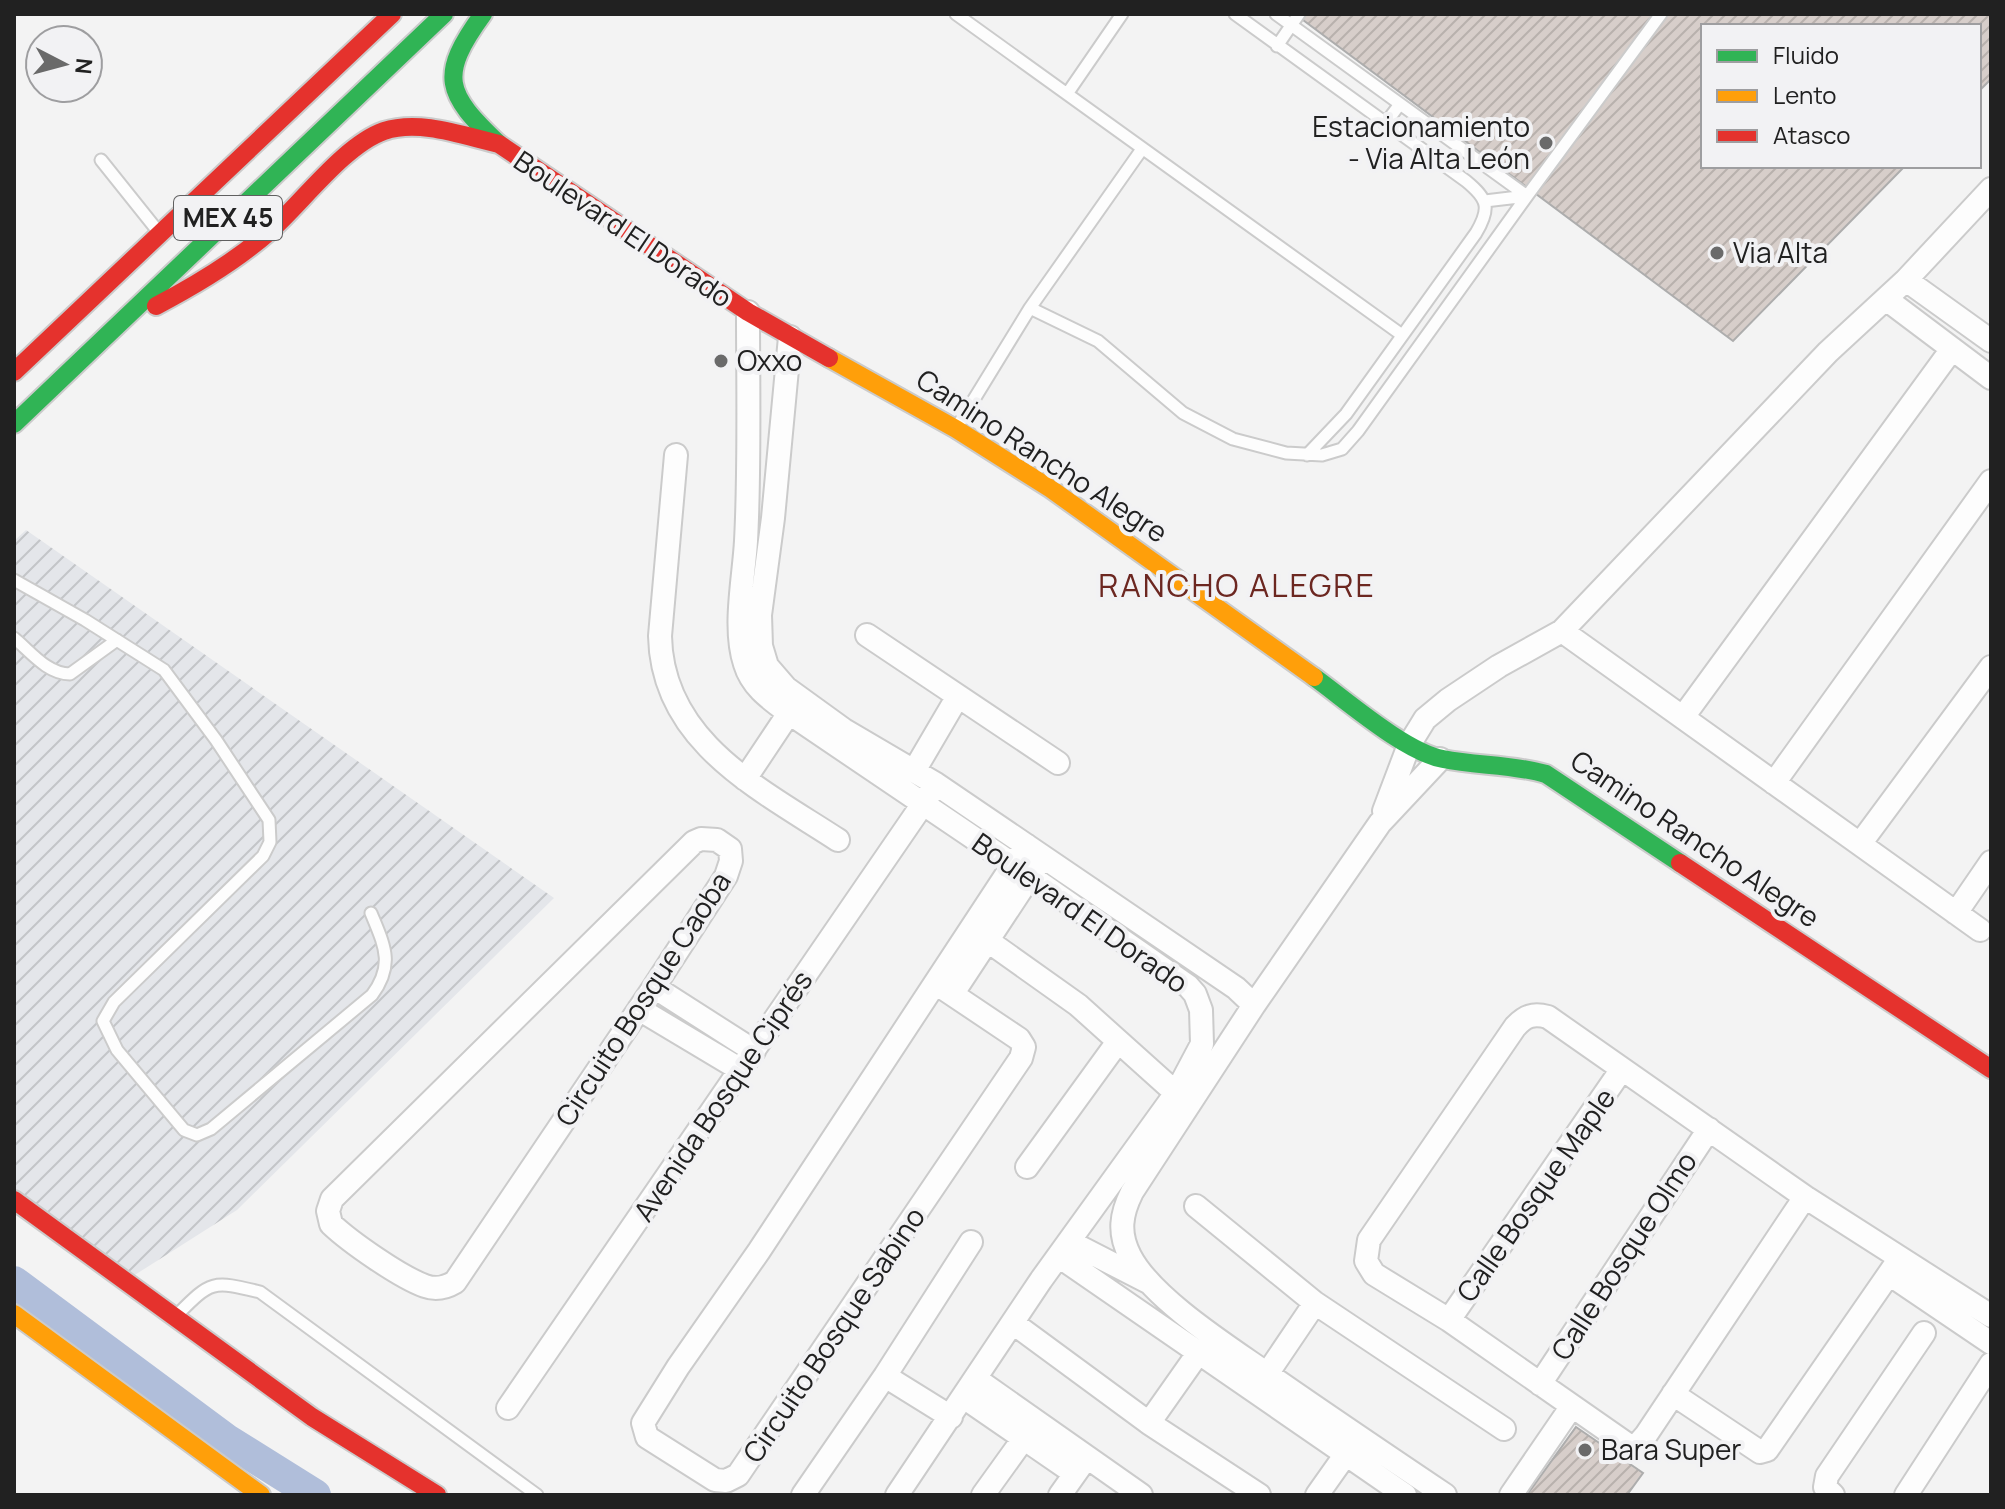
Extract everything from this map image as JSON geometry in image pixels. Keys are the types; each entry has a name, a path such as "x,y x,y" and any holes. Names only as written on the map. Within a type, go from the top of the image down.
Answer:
{"main road":[{"name":"MEX 45","path":"14,372 392,14"},
{"name":"MEX 45","path":"14,424 444,14"},
{"path":"483,14 455,57 451,83 463,111 499,144"},
{"path":"108,332 188,289 244,252 270,232 356,150 381,132 394,129 433,131 499,144"},
{"name":"Boulevard El Dorado","path":"499,144 790,337"},
{"name":"Camino Rancho Alegre","path":"790,337 956,429 1051,489 1409,745 1440,759 1525,768 1546,774 1991,1069"},
{"path":"14,1200 312,1417 437,1495"},
{"path":"14,1314 261,1495"}],"street":[{"path":"1380,823 1409,745 1425,719 1499,666 1562,631 1828,352 1906,280 1991,189"},
{"path":"1906,280 1991,341"},
{"path":"1886,299 1991,378"},
{"name":"Boulevard El Dorado","path":"748,312 741,641 750,677 760,690 789,713 1022,871 1195,994 1201,1010 1202,1044 1176,1093 1013,1323 897,1495"},
{"name":"Boulevard El Dorado","path":"790,337 773,518 760,615 761,646 767,666 786,688 844,730 936,784 1035,850 1236,988 1254,1005"},
{"path":"1683,717 1952,349"},
{"path":"747,398 783,402"},
{"path":"676,455 660,654 671,694 697,737 745,779 838,840"},
{"path":"1774,783 1991,481"},
{"path":"746,516 773,518"},
{"path":"1562,631 1980,930"},
{"path":"867,635 1058,763"},
{"path":"1860,844 1991,667"},
{"path":"914,771 958,696"},
{"path":"745,779 789,713"},
{"path":"1440,759 1380,823 1254,1005 1139,1181 1124,1208 1121,1225 1128,1251 1152,1285 1203,1329 1445,1495"},
{"name":"Avenida Bosque Ciprés","path":"508,1408 936,784"},
{"name":"Circuito Bosque Caoba","path":"709,839 725,843 731,856 726,876 654,987 455,1282 443,1288 425,1286 331,1224 328,1211 332,1199 694,842 709,839"},
{"name":"Circuito Bosque Sabino","path":"945,989 1019,1039 1024,1047 1021,1058 738,1475 726,1481 715,1480 647,1437 643,1423 945,989 1035,850"},
{"path":"1956,913 1991,862"},
{"name":"Circuito Bosque Sabino","path":"945,989 988,941 1022,871"},
{"path":"988,941 1078,1005 1176,1093"},
{"path":"654,987 754,1051"},
{"path":"639,1009 741,1070"},
{"path":"1805,1197 1639,1443 1631,1447 1449,1320 1374,1274 1366,1261 1366,1247 1506,1039 1521,1020 1542,1015 1805,1197 1991,1343"},
{"path":"1027,1167 1117,1043"},
{"name":"Calle Bosque Maple","path":"1449,1320 1622,1069"},
{"name":"Calle Bosque Olmo","path":"1540,1384 1709,1129"},
{"path":"1196,1206 1315,1303 1504,1429"},
{"path":"803,1495 885,1376 971,1242"},
{"path":"1065,1249 1152,1285"},
{"path":"1065,1249 1199,1352 1405,1495"},
{"path":"1894,1266 1991,1316"},
{"path":"1673,1394 1760,1452 1767,1450 1894,1266"},
{"path":"1267,1374 1315,1303"},
{"path":"1013,1323 1149,1423 1259,1495"},
{"path":"1833,1495 1825,1487 1827,1476 1924,1333"},
{"path":"1149,1423 1199,1352"},
{"path":"1906,1495 1991,1364"},
{"path":"885,1376 951,1417"},
{"path":"970,1388 1024,1438 1141,1495"},
{"path":"970,1388 1081,1465"},
{"path":"1511,1495 1572,1406"},
{"path":"983,1495 1024,1438"},
{"path":"1317,1495 1346,1454"},
{"path":"1060,1495 1081,1465"}],"lane":[{"path":"956,14 1402,335"},
{"path":"1067,94 1122,14"},
{"path":"1235,14 1466,181 1479,191 1485,201 1486,211 1476,233 1340,422 1307,455"},
{"path":"1276,14 1527,196"},
{"path":"1277,46 1299,14"},
{"path":"1030,308 1098,341 1162,397 1206,426 1233,439 1263,448 1307,455 1332,454 1348,443 1661,14"},
{"path":"1385,124 1400,104"},
{"path":"956,429 1030,308 1142,149"},
{"path":"101,160 160,233"},
{"path":"1485,201 1527,196"},
{"path":"15,583 164,670 216,740 269,820 270,842 263,856 114,1002 106,1011 103,1021 117,1050 184,1130 197,1135 211,1129 372,995 382,982 386,960 371,913"},
{"path":"14,638 55,672 64,674 70,674 117,640"},
{"path":"176,1316 206,1286 227,1284 260,1292 537,1495"}],"shaded area":[{"path":"26,530 554,898 237,1210 130,1278 14,1194 14,541"}],"building":[{"name":"Via Alta","path":"1295,14 1991,14 1991,79 1981,89 1981,24 1701,24 1701,168 1903,168 1733,341"},
{"name":"Bara Super","path":"1576,1427 1643,1473 1627,1495 1527,1495"}],"waterway":[{"path":"14,1282 227,1440 315,1495"}],"traffic: fast":[{"path":"14,424 444,14"},
{"path":"483,14 459,53 454,83 467,111 499,144"},
{"path":"1314,677 1394,736 1428,754 1443,759 1546,774 1680,863"}],"traffic: slow":[{"path":"829,358 956,429 1051,489 1314,677"},
{"path":"14,1314 261,1495"}],"traffic: jam":[{"path":"14,372 392,14"},
{"path":"156,306 243,253 269,232 338,162 369,138 384,131 412,127 457,133 499,144"},
{"path":"499,144 748,312 829,358"},
{"path":"1680,863 1991,1069"},
{"path":"14,1200 312,1417 437,1495"}],"place":[{"name":"Estacionamiento - Via Alta León","path":"1546,143"},
{"name":"Via Alta","path":"1717,253"},
{"name":"Oxxo","path":"721,361"},
{"name":"Bara Super","path":"1585,1450"}],"district":[{"name":"RANCHO ALEGRE","path":"1237,586"}]}
